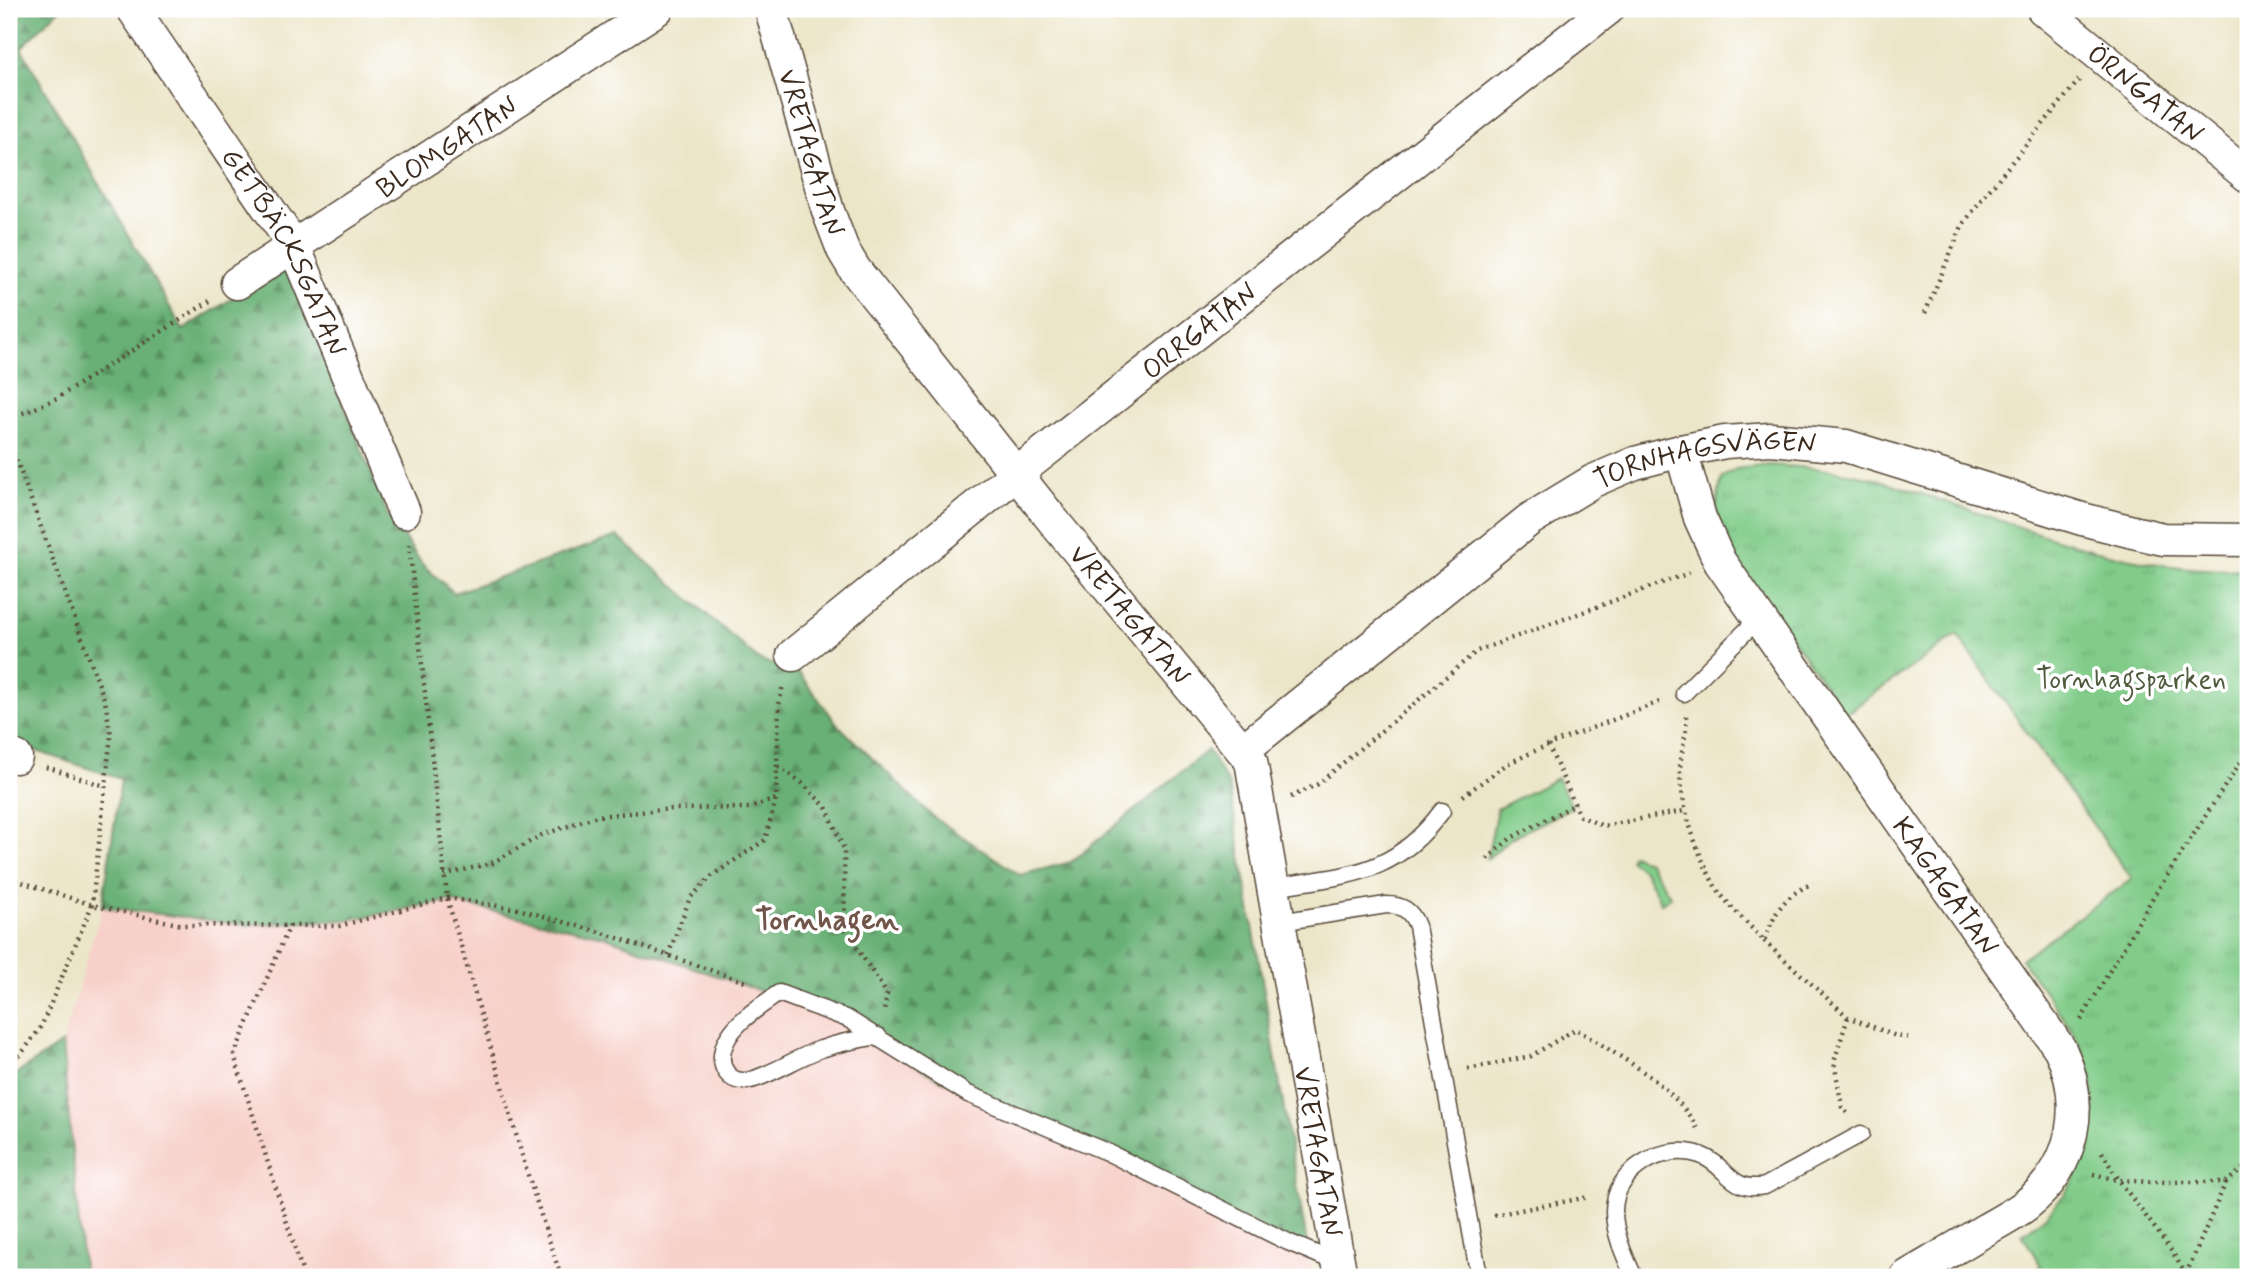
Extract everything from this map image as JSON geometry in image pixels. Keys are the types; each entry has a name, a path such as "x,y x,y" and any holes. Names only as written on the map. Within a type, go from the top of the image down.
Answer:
{"street":[{"name":"GETBÄCKSGATAN","path":"133,9 294,246 404,512"},
{"name":"BLOMGATAN","path":"237,283 657,9"},
{"name":"VRETAGATAN","path":"771,9 828,211 843,250 855,270 1016,474 1251,761 1340,1271"},
{"name":"ORRGATAN","path":"793,655 1016,474 1608,9"},
{"name":"ÖRNGATAN","path":"2043,9 2248,176"},
{"name":"TORNHAGSVÄGEN","path":"1242,750 1529,520 1593,481 1635,463 1681,451 1725,442 1771,439 1846,446 2082,519 2133,532 2164,539 2248,540"},
{"name":"KAGAGATAN","path":"1681,451 1700,518 1720,562 2060,1049 2071,1073 2075,1102 2070,1135 2059,1165 2044,1188 2026,1205 1906,1277"}],"lane":[{"path":"1684,693 1759,618"},
{"path":"1274,887 1364,871 1387,863 1410,847 1449,806"},
{"path":"1280,922 1386,905 1406,908 1413,916 1417,926 1479,1277"},
{"path":"878,1036 822,1048 751,1081 740,1082 731,1078 724,1070 723,1048 731,1034 751,1013 779,993 848,1019 878,1036 968,1094 1109,1153 1288,1242 1340,1271"},
{"path":"1634,1277 1616,1231 1614,1210 1617,1192 1625,1178 1637,1166 1654,1157 1685,1152 1702,1156 1738,1184 1755,1188 1765,1186 1861,1134"}],"path":[{"path":"1925,313 1962,226 2099,55"},
{"path":"9,417 57,398 179,323 237,283"},
{"path":"9,440 105,701 111,735 92,905 41,1027 22,1053 9,1063"},
{"path":"404,512 412,562 447,898 561,1277"},
{"path":"1261,812 1318,784 1477,651 1720,562"},
{"path":"668,955 691,898 713,875 765,840 776,799 779,704 793,655"},
{"path":"1449,806 1507,764 1548,745 1684,693"},
{"path":"1687,725 1680,769 1684,811 1714,885 1763,941 1848,1017 1896,1036 1911,1038"},
{"path":"1548,745 1580,816 1604,826 1684,811"},
{"path":"2060,1049 2078,1026 2152,899 2248,750"},
{"path":"12,756 105,786"},
{"path":"778,767 802,783 826,807 844,849 845,930 887,994 878,1036"},
{"path":"444,875 492,863 542,835 597,816 672,808 750,808 776,799"},
{"path":"1487,859 1511,838 1576,804"},
{"path":"9,878 92,905 182,925 339,926 447,898 518,909 603,933 779,993"},
{"path":"1763,941 1776,910 1800,889 1813,883"},
{"path":"290,925 234,1055 304,1277"},
{"path":"1848,1017 1834,1062 1842,1107 1861,1134"},
{"path":"1475,1068 1531,1056 1576,1029 1653,1079 1687,1110 1701,1135 1702,1156"},
{"path":"2075,1102 2117,1180 2153,1226 2186,1276"},
{"path":"2059,1165 2117,1180 2226,1182"},
{"path":"2186,1276 2226,1182 2248,1165"},
{"path":"1500,1214 1617,1192"}],"shaded area":[{"path":"448,901 603,936 831,1016 1309,1255 1313,1277 84,1277 62,1043 102,907 247,925 348,920"}],"green space":[{"path":"9,9 60,9 21,48 183,330 287,263 388,515 423,565 454,593 617,536 759,660 798,672 839,726 933,817 1020,875 1071,862 1208,750 1229,785 1309,1255 934,1076 831,1016 603,936 448,901 348,920 247,925 102,907 121,779 9,742"},
{"name":"Tornhagsparken","path":"1770,465 1833,470 1879,480 2051,537 2129,559 2168,566 2248,569 2248,1277 2022,1277 2041,1266 2022,1234 2044,1217 2062,1197 2077,1174 2093,1123 2093,1096 2089,1069 2079,1043 2021,959 2132,879 1957,635 1845,714 1723,540 1720,531 1717,509 1722,478 1736,469"},
{"path":"1557,778 1572,807 1511,838 1487,859 1497,809"},
{"path":"1632,855 1648,862 1671,897 1661,903 1645,872 1630,860"},
{"path":"62,1043 84,1277 9,1277 9,1079"}],"district":[{"name":"Tornhagen","path":"827,919"}]}
